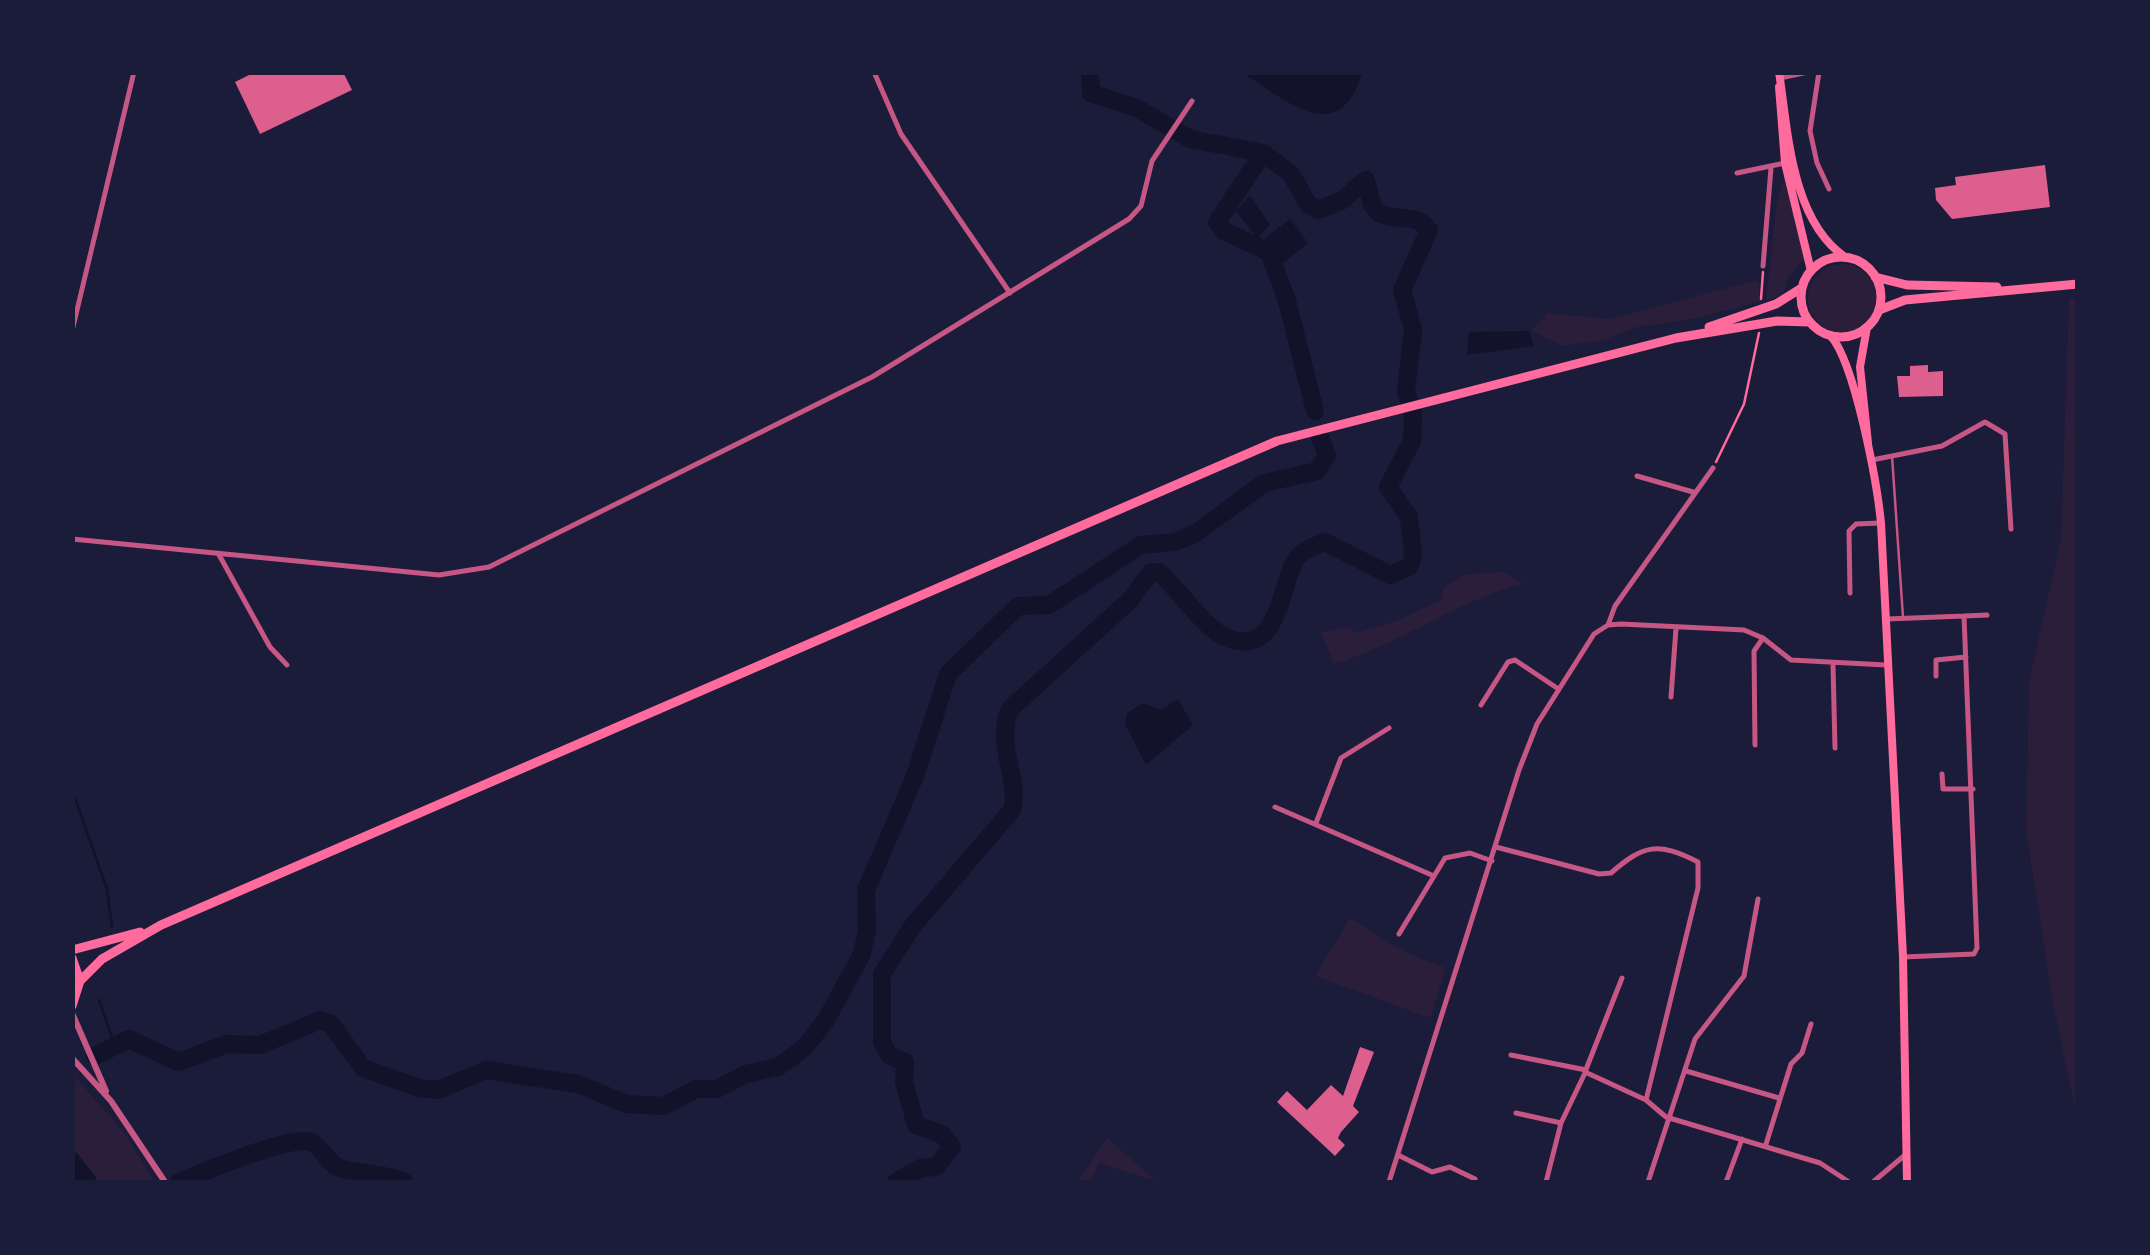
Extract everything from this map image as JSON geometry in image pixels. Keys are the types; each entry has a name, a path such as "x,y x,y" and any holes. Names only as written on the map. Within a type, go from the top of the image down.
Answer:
{"main road":[{"path":"1779,75 1785,163 1811,271"},
{"path":"1779,75 1796,171 1824,238 1845,257 1862,263 1876,277 1881,293 1879,310 1867,327 1860,367 1868,444"},
{"path":"1785,163 1796,171"},
{"path":"1676,338 1776,304 1802,287 1811,271 1826,260 1845,257"},
{"path":"1876,277 1907,285 2040,287"},
{"path":"1879,310 1904,300 2078,284"},
{"path":"1802,287 1803,309 1809,322 1830,336 1844,355 1872,460 1881,523 1903,957 1907,1182"},
{"path":"72,1010 80,981 102,959 162,925 1218,464 1308,431 1676,338 1778,321 1809,322"},
{"path":"1830,336 1850,336 1867,327"},
{"path":"72,950 162,925"},
{"path":"72,958 80,981"}],"street":[{"path":"72,331 134,72"},
{"path":"874,72 900,134 1010,293"},
{"path":"1779,75 1808,72"},
{"path":"1819,72 1810,130 1817,164 1829,189"},
{"path":"72,539 439,575 489,567 872,377 1129,218 1141,206 1152,161 1192,101"},
{"path":"1737,173 1785,163"},
{"path":"1763,266 1771,168"},
{"path":"1872,460 1942,446 1985,422 1996,426 2004,434 2011,530"},
{"path":"1608,625 1615,606 1713,468"},
{"path":"1637,476 1693,492"},
{"path":"1850,593 1848,531 1856,524 1881,523"},
{"path":"218,554 270,647 287,664"},
{"path":"1884,619 1987,615"},
{"path":"1903,957 1974,954 1977,948 1964,616"},
{"path":"1389,1182 1519,770 1558,688 1594,634 1608,625 1744,630 1763,638 1791,660 1886,665"},
{"path":"1671,697 1676,628"},
{"path":"1755,744 1754,651 1763,638"},
{"path":"1936,676 1936,660 1966,658"},
{"path":"1481,705 1508,662 1515,660 1558,688"},
{"path":"1833,665 1834,748"},
{"path":"1316,823 1341,758 1389,728"},
{"path":"1942,774 1943,789 1973,788"},
{"path":"1275,807 1434,876"},
{"path":"1496,847 1599,874 1612,874 1633,854 1653,847 1698,862 1695,902 1646,1100"},
{"path":"1400,934 1445,858 1470,852 1492,861"},
{"path":"1648,1182 1672,1120 1695,1039 1744,976 1758,899"},
{"path":"1546,1182 1562,1123 1622,978"},
{"path":"72,1010 111,1101"},
{"path":"1766,1144 1778,1098 1811,1024"},
{"path":"1511,1055 1586,1071 1646,1100 1672,1120 1766,1144 1820,1163 1849,1182"},
{"path":"72,1058 111,1101 165,1181"},
{"path":"1686,1072 1778,1098"},
{"path":"1516,1113 1562,1123"},
{"path":"1726,1182 1742,1138"},
{"path":"1872,1182 1907,1154"},
{"path":"1400,1156 1432,1172 1450,1166 1474,1180"}],"lane":[{"path":"1892,456 1903,618"}],"path":[{"path":"1761,301 1763,266"},
{"path":"1713,468 1744,404 1760,331"}],"shaded area":[{"path":"1243,73 1362,73 1352,96 1340,109 1326,114 1293,105"},
{"path":"1786,172 1805,258 1788,278 1783,294 1766,301 1777,200"},
{"path":"1250,196 1270,225 1257,238 1236,211"},
{"path":"1290,219 1308,243 1282,264 1265,238"},
{"path":"1842,264 1855,266 1866,274 1874,285 1874,311 1866,322 1855,330 1842,332 1829,330 1818,322 1810,311 1808,298 1810,285 1818,274 1829,266"},
{"path":"1758,280 1760,302 1688,320 1637,327 1604,340 1562,346 1532,331 1547,313 1609,319"},
{"path":"2069,298 2077,298 2077,1117 2054,1009 2026,831 2029,681 2061,539"},
{"path":"1529,331 1534,346 1467,355 1469,332"},
{"path":"1504,572 1524,584 1475,601 1382,646 1334,664 1321,632 1348,627 1357,633 1396,621 1441,600 1443,588 1465,574"},
{"path":"1178,699 1193,725 1146,765 1125,724 1127,713 1143,703 1162,710"},
{"path":"1350,918 1403,951 1446,968 1430,1018 1315,976"},
{"path":"72,1073 123,1131 155,1182 73,1182"},
{"path":"1107,1138 1158,1182 1099,1163 1091,1182 1078,1182"}],"building":[{"path":"255,72 343,72 352,90 260,134 235,82"},
{"path":"2045,165 2050,207 1952,219 1936,200 1935,188 1956,185 1955,177"},
{"path":"1928,365 1928,372 1943,371 1943,396 1899,397 1897,376 1910,376 1910,366"},
{"path":"1360,1047 1374,1052 1353,1106 1359,1112 1341,1132 1338,1138 1345,1145 1335,1156 1277,1102 1287,1091 1307,1110 1331,1085 1343,1096"}],"waterway":[{"path":"896,1182 920,1168 936,1167 952,1147 943,1135 916,1125 904,1082 905,1062 889,1055 882,1042 882,974 912,927 1012,810 1013,786 1005,737 1009,710 1130,600 1150,573 1159,572 1217,633 1244,641 1258,638 1269,627 1292,567 1310,548 1325,542 1390,575 1410,566 1413,555 1409,517 1388,487 1412,441 1413,413 1406,391 1413,329 1402,290 1429,230 1418,221 1379,213 1372,205 1366,180 1341,201 1318,210 1308,204 1291,174 1263,153 1190,139 1137,108 1091,93 1090,72"},
{"path":"1263,153 1217,222 1224,231 1269,252 1287,301 1315,411"},
{"path":"95,1056 129,1039 178,1062 227,1044 260,1045 321,1020 331,1024 363,1068 419,1088 438,1090 486,1070 578,1084 627,1104 664,1106 696,1089 717,1089 746,1074 778,1067 804,1048 826,1020 862,954 867,930 866,890 915,776 948,674 1018,606 1049,605 1141,545 1175,542 1196,533 1264,483 1317,471 1327,455 1320,437"},
{"path":"72,790 107,889 112,927"},
{"path":"99,1000 114,1043"},
{"path":"179,1182 248,1155 303,1141 313,1143 342,1169 404,1182"},
{"path":"72,1161 88,1182"}]}
